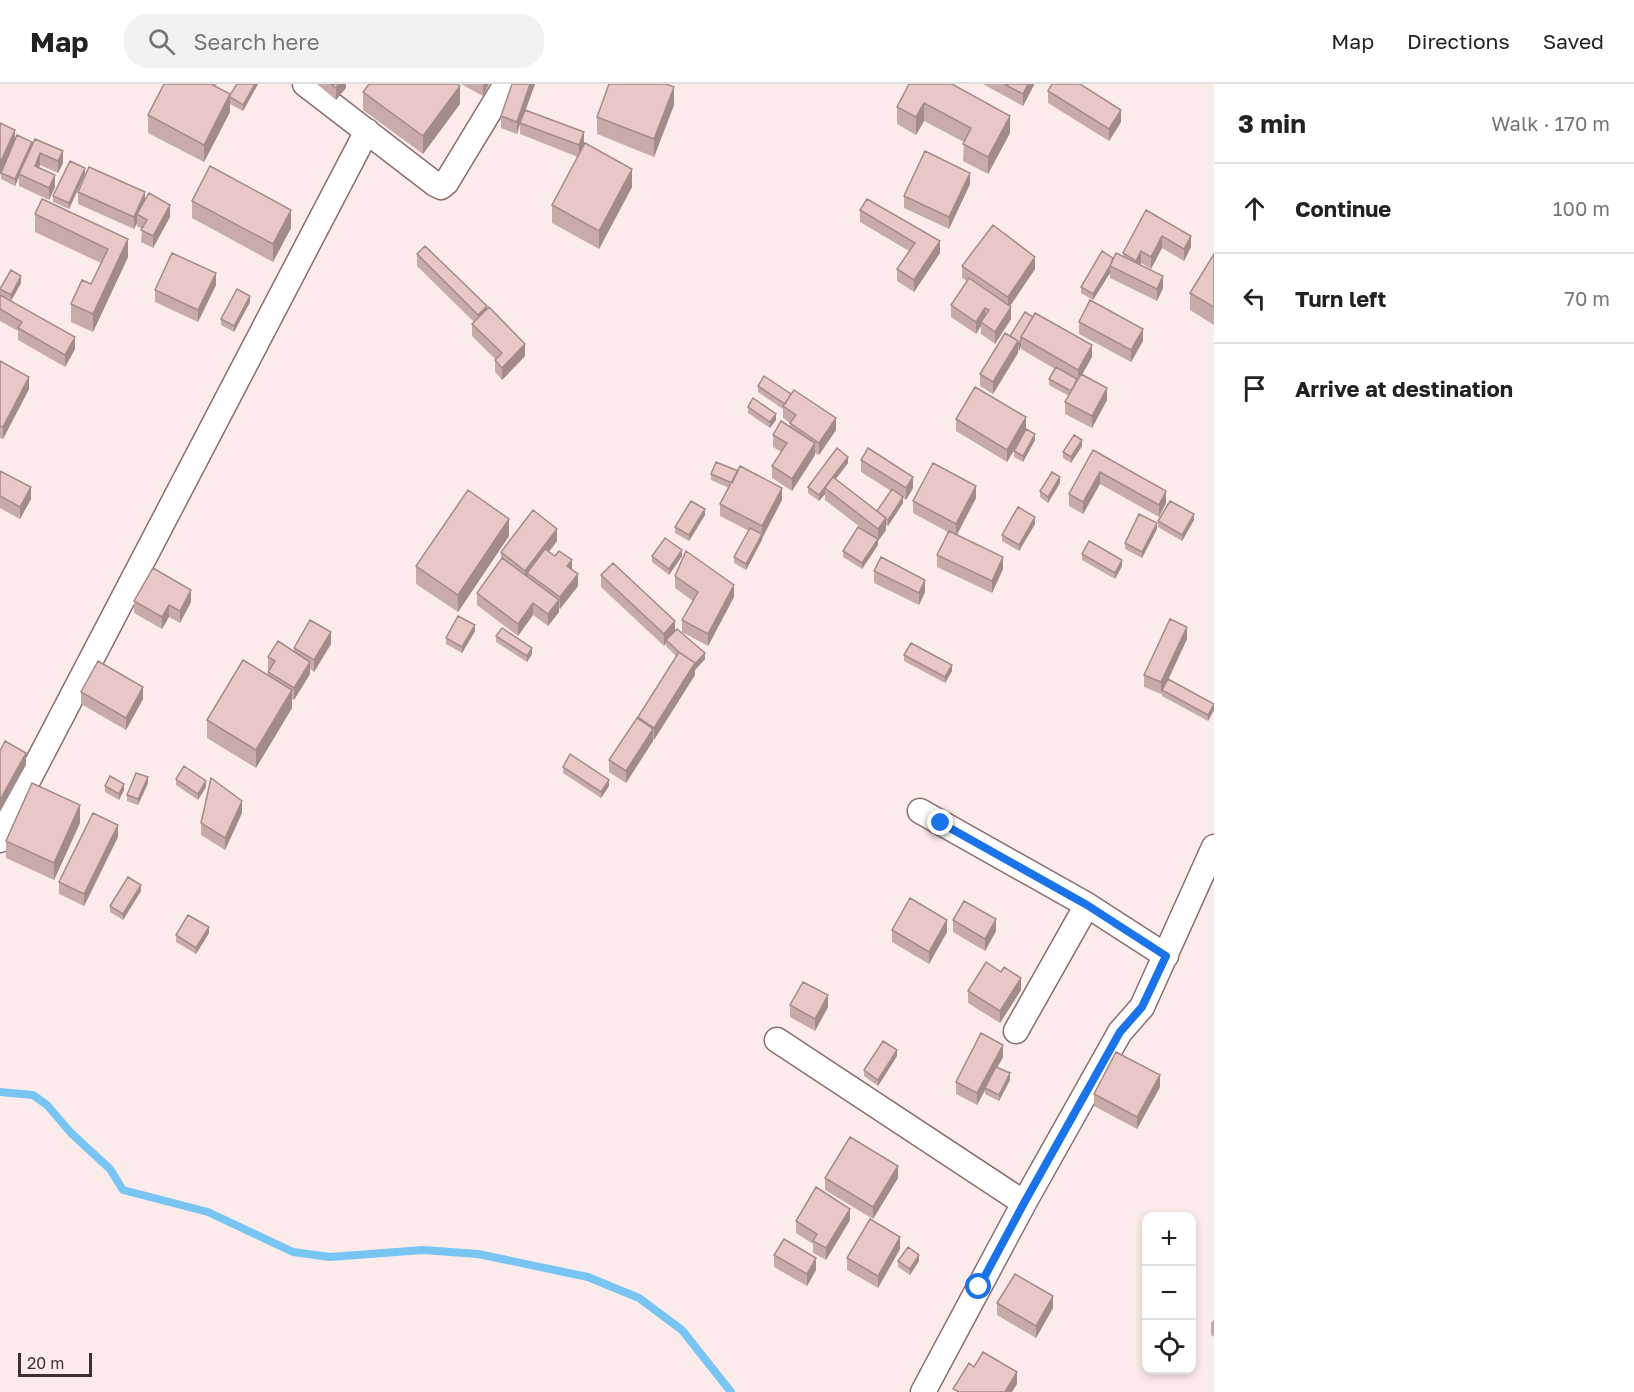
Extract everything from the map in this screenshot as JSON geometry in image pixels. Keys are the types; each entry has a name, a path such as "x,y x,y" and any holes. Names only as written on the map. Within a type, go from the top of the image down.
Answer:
{"street":[{"path":"305,84 441,187 446,183 506,84"},
{"path":"0,840 9,817 367,131"},
{"path":"920,811 1087,905 1166,956"},
{"path":"923,1392 1024,1203 1120,1032 1142,1007 1214,847"},
{"path":"1016,1031 1087,905"},
{"path":"777,1040 1024,1203"}],"building":[{"path":"164,84 211,84 230,94 204,145 148,115"},
{"path":"237,84 255,84 243,105 230,97"},
{"path":"369,84 457,84 460,86 423,136 363,92"},
{"path":"512,84 530,84 517,122 501,116"},
{"path":"609,84 666,84 674,87 654,139 597,117"},
{"path":"909,84 952,84 1010,116 988,157 963,144 971,128 924,103 916,117 897,107"},
{"path":"1004,84 1028,84 1023,94"},
{"path":"1052,84 1080,84 1121,110 1109,129 1048,91"},
{"path":"525,110 584,132 579,145 520,123"},
{"path":"0,123 15,130 0,163"},
{"path":"17,135 32,142 15,179 1,173"},
{"path":"35,139 63,151 58,161 40,153 35,166 55,175 49,188 19,174"},
{"path":"585,143 632,169 599,231 552,205"},
{"path":"925,151 970,173 949,217 904,196"},
{"path":"70,161 85,168 69,203 53,196"},
{"path":"210,166 291,210 273,244 192,201"},
{"path":"89,167 145,192 134,217 78,192"},
{"path":"149,193 170,205 153,236 141,230 147,220 137,214"},
{"path":"42,199 128,239 93,314 71,304 82,280 91,284 108,249 35,214"},
{"path":"867,199 940,241 914,280 897,269 915,243 860,210"},
{"path":"1146,210 1191,236 1184,249 1162,236 1151,257 1141,251 1136,261 1123,253"},
{"path":"993,225 1035,257 1008,297 962,266"},
{"path":"425,246 487,306 478,315 417,254"},
{"path":"1102,251 1113,258 1093,294 1081,287"},
{"path":"172,253 216,273 198,310 155,290"},
{"path":"1116,253 1163,276 1157,289 1110,266"},
{"path":"1214,254 1214,307 1190,293"},
{"path":"11,270 21,276 11,295 0,289"},
{"path":"969,278 1011,307 995,332 981,322 989,310 985,308 976,322 951,305"},
{"path":"237,289 250,296 234,326 221,319"},
{"path":"0,295 75,337 65,355 18,328 22,322 0,309"},
{"path":"1090,300 1143,329 1131,350 1079,322"},
{"path":"489,307 525,344 502,368 495,360 502,353 472,324"},
{"path":"1025,312 1033,317 1019,345 1018,341 1010,336"},
{"path":"1035,313 1092,345 1078,370 1021,337"},
{"path":"1005,333 1018,341 993,382 980,374"},
{"path":"0,361 29,377 3,427 0,426"},
{"path":"1056,367 1077,379 1071,391 1049,379"},
{"path":"1081,374 1107,388 1092,416 1065,402"},
{"path":"764,376 791,394 785,404 758,386"},
{"path":"975,387 1026,417 1007,450 956,419"},
{"path":"794,390 836,418 819,443 790,423 796,415 783,406"},
{"path":"753,398 776,414 770,422 748,407"},
{"path":"781,421 815,443 792,479 772,466 787,443 773,435"},
{"path":"1026,429 1035,434 1023,456 1014,451"},
{"path":"1074,435 1082,440 1071,457 1063,452"},
{"path":"837,448 848,457 819,495 808,487"},
{"path":"868,448 913,477 906,488 861,460"},
{"path":"1093,450 1166,491 1159,505 1100,472 1083,502 1069,494"},
{"path":"716,462 738,471 732,483 711,474"},
{"path":"933,463 976,486 956,524 913,501"},
{"path":"740,466 782,488 762,526 720,504"},
{"path":"0,471 31,487 20,507 0,496"},
{"path":"1052,472 1060,477 1048,497 1040,491"},
{"path":"833,477 886,518 878,529 825,488"},
{"path":"892,489 903,497 888,520 877,511"},
{"path":"468,490 509,519 458,595 416,566"},
{"path":"691,501 705,509 689,535 675,527"},
{"path":"1170,501 1194,514 1182,535 1158,521"},
{"path":"1018,507 1035,517 1019,545 1002,535"},
{"path":"533,510 557,529 525,571 501,552"},
{"path":"1139,514 1157,523 1142,552 1125,543"},
{"path":"858,527 878,539 862,563 843,551"},
{"path":"750,528 762,534 746,564 734,557"},
{"path":"949,531 1003,557 992,581 937,555"},
{"path":"665,538 682,550 669,569 652,556"},
{"path":"1089,541 1122,560 1115,573 1082,554"},
{"path":"545,549 555,556 559,551 572,560 567,566 578,574 560,597 527,573"},
{"path":"686,551 734,585 708,634 682,620 698,592 675,576"},
{"path":"881,557 925,580 919,593 874,571"},
{"path":"502,558 559,600 548,614 533,603 518,624 477,593"},
{"path":"613,563 675,621 664,634 601,575"},
{"path":"153,568 191,590 180,611 169,605 162,617 134,601"},
{"path":"458,616 475,625 462,647 446,638"},
{"path":"1170,619 1187,627 1161,682 1144,675"},
{"path":"310,620 331,632 314,660 294,648"},
{"path":"502,628 532,648 527,656 496,636"},
{"path":"677,629 705,653 695,664 666,640"},
{"path":"278,641 310,662 294,688 268,672 275,661 268,657"},
{"path":"911,643 952,665 945,677 904,655"},
{"path":"679,652 695,663 654,728 638,717"},
{"path":"243,660 292,690 256,750 207,720"},
{"path":"98,661 143,687 126,718 81,692"},
{"path":"1168,679 1214,704 1208,715 1162,690"},
{"path":"637,718 653,729 626,771 609,760"},
{"path":"5,741 26,753 0,800 0,751"},
{"path":"570,754 609,780 601,792 563,767"},
{"path":"184,766 206,781 198,794 176,779"},
{"path":"136,773 148,777 138,799 127,795"},
{"path":"110,776 124,784 119,794 105,786"},
{"path":"211,778 242,801 225,838 201,823"},
{"path":"32,783 80,805 54,863 6,841"},
{"path":"93,813 118,825 84,894 59,882"},
{"path":"128,877 141,885 123,914 110,906"},
{"path":"910,898 947,920 929,952 892,930"},
{"path":"964,901 996,919 985,939 953,920"},
{"path":"188,915 209,927 196,948 176,935"},
{"path":"986,962 1001,972 1004,967 1021,978 1000,1011 968,991"},
{"path":"803,982 828,995 815,1019 790,1005"},
{"path":"981,1033 1003,1045 977,1093 956,1082"},
{"path":"883,1041 897,1050 878,1080 864,1070"},
{"path":"1116,1052 1160,1075 1137,1117 1094,1094"},
{"path":"996,1067 1010,1073 999,1095 985,1088"},
{"path":"850,1137 898,1166 873,1207 825,1178"},
{"path":"816,1187 850,1209 826,1248 813,1241 817,1234 796,1221"},
{"path":"870,1219 900,1237 878,1276 847,1258"},
{"path":"784,1239 816,1258 807,1274 774,1255"},
{"path":"908,1247 919,1255 910,1269 898,1261"},
{"path":"1015,1274 1053,1296 1036,1326 997,1303"},
{"path":"983,1352 1017,1372 1005,1392 959,1392 953,1389 969,1363 974,1367"}],"waterway":[{"path":"0,1092 33,1095 47,1105 71,1133 110,1169 123,1190 208,1212 293,1252 330,1257 423,1250 478,1254 588,1277 639,1298 682,1330 731,1392"}],"route":[{"path":"941,823 1087,905 1166,956 1142,1007 1120,1032 979,1287"}]}
